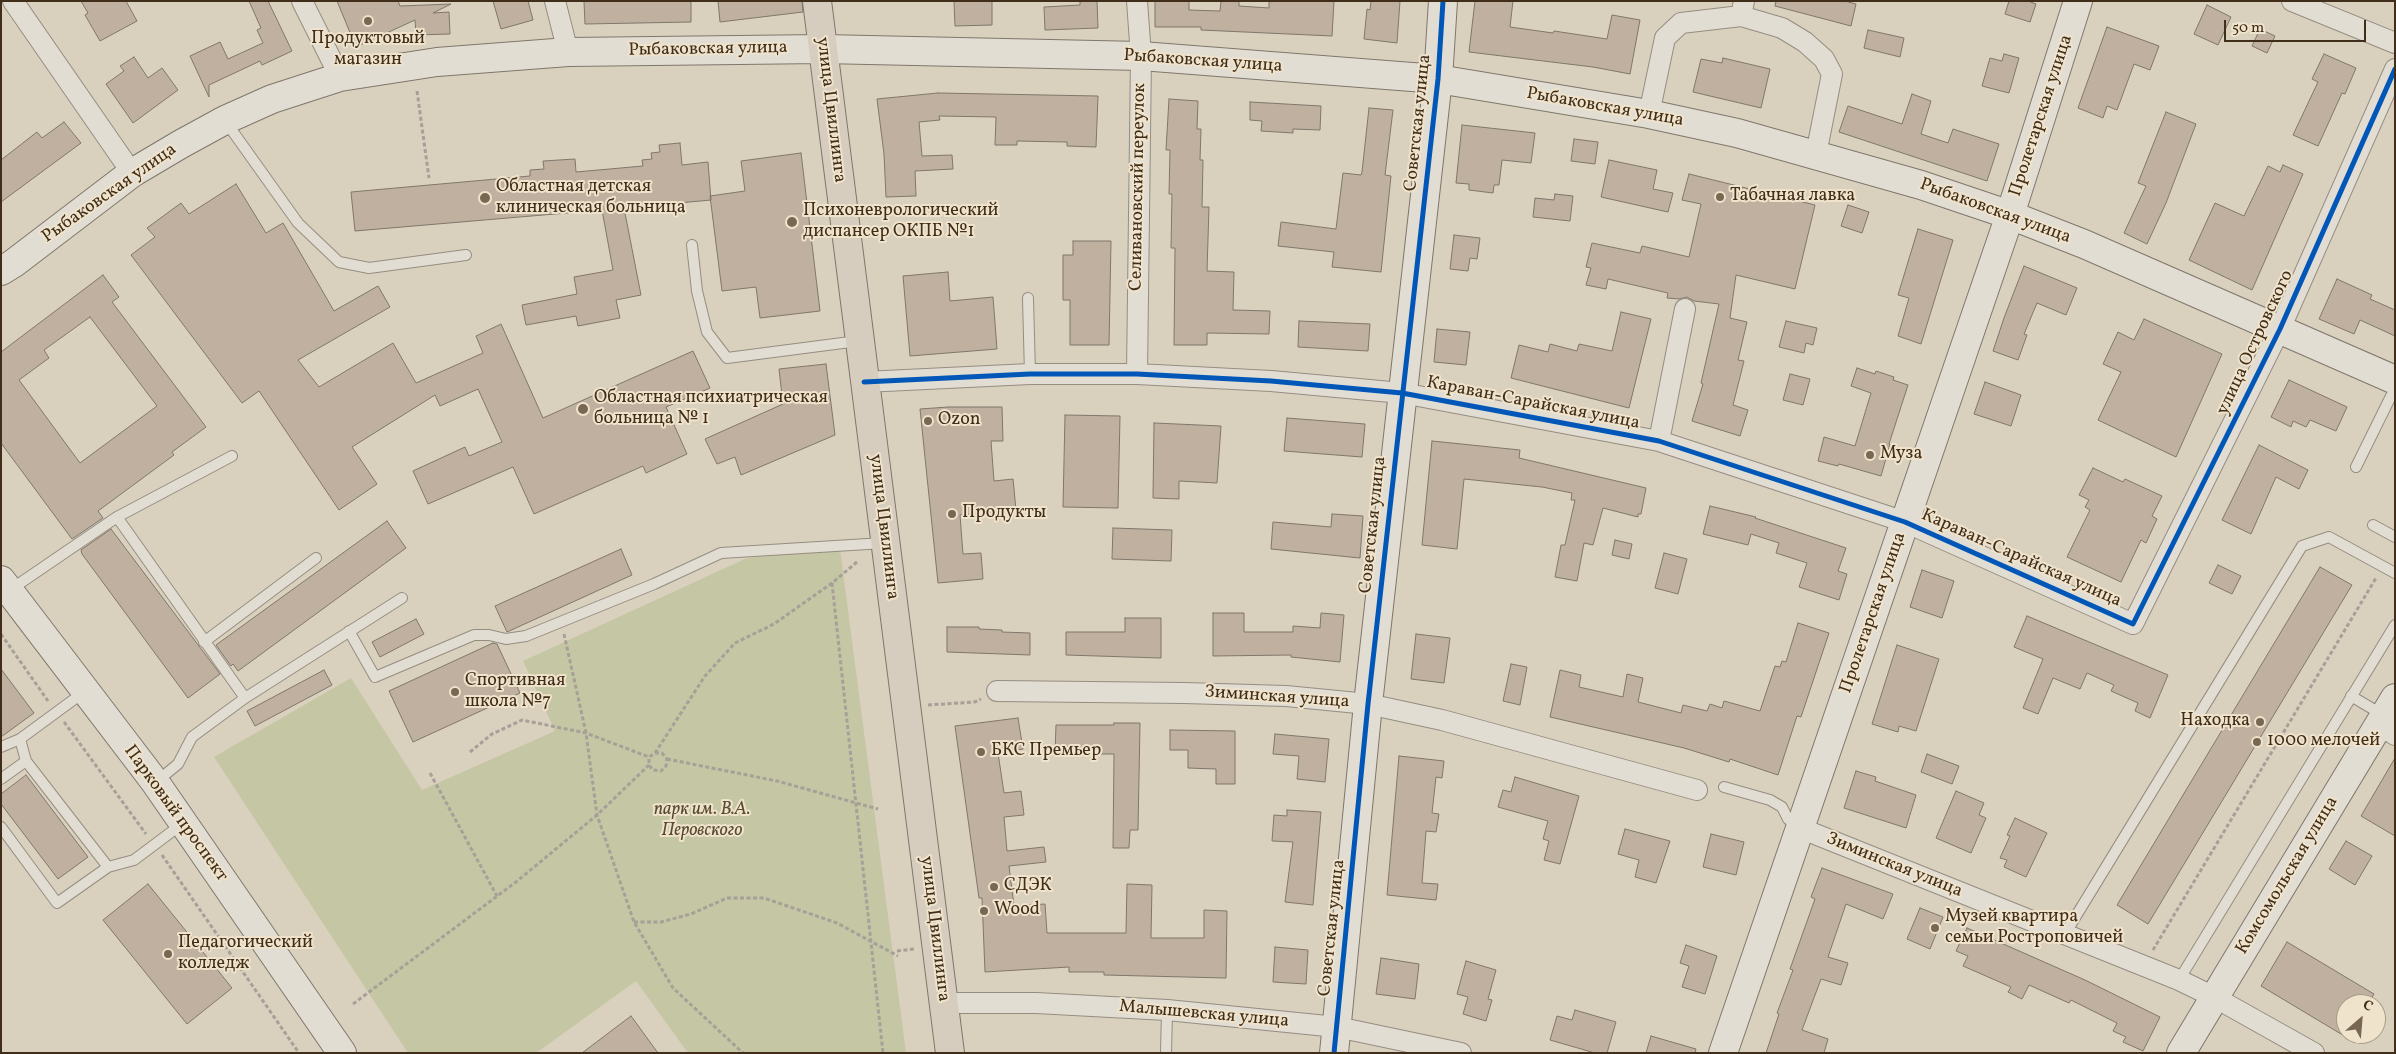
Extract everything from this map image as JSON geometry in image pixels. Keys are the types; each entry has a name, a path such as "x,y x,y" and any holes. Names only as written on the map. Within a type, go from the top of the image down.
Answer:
{"main road":[{"name":"улица Цвиллинга","path":"817,1 950,1053"},
{"name":"Советская улица","path":"1335,1040 1368,704 1438,79 1443,1"},
{"name":"Пролетарская улица","path":"1723,1053 2010,215 2078,1"},
{"name":"Рыбаковская улица","path":"6,272 132,173 225,120 272,99 340,77 438,62 568,52 823,49 1141,56 1438,79 1649,114 1737,133 1816,154 2010,215 2084,244 2395,380"},
{"name":"Парковый проспект","path":"5,586 155,782 342,1053"},
{"name":"Комсомольская улица","path":"2181,1053 2214,996 2388,718"}],"street":[{"path":"13,1 132,173"},
{"path":"302,1 340,77"},
{"path":"555,1 568,52"},
{"name":"Селивановский переулок","path":"1137,1 1141,56 1137,374"},
{"path":"2292,1 2395,42"},
{"path":"1649,114 1665,38 1681,23 1742,8 1806,42 1824,59 1832,74 1816,154"},
{"name":"улица Островского","path":"2133,624 2280,329 2395,69"},
{"path":"1659,441 1685,309"},
{"name":"Караван-Сарайская улица","path":"864,382 1030,374 1137,374 1270,381 1402,393 1659,441 1905,522 2133,624"},
{"name":"Зиминская улица","path":"997,691 1249,695 1368,704 1442,720 1697,790"},
{"name":"Зиминская улица","path":"1800,828 2179,980 2214,996 2314,1053"},
{"name":"Малышевская улица","path":"944,1003 1036,1003 1168,1010 1335,1040 1461,1053"}],"lane":[{"path":"225,120 298,223 339,262 369,268 466,255"},
{"path":"692,245 697,291 707,332 727,358 859,341"},
{"path":"1028,298 1030,374"},
{"path":"2356,467 2395,388"},
{"path":"5,586 117,517 232,456"},
{"path":"117,517 245,698"},
{"path":"2373,526 2395,536"},
{"path":"2065,934 2302,546 2329,537 2395,573"},
{"path":"349,631 375,678 474,635 489,635 506,639 526,636 721,553 885,543"},
{"path":"204,642 316,558"},
{"path":"155,782 178,764 192,737 245,698 402,598"},
{"path":"2179,980 2395,626"},
{"path":"1,748 20,739 84,691"},
{"path":"2351,696 2388,718"},
{"path":"20,739 26,761 108,867"},
{"path":"1,779 26,761"},
{"path":"1724,787 1770,800 1782,807 1788,819 1800,828"},
{"path":"1,827 57,903 108,867 134,860 183,823"},
{"path":"1166,1053 1168,1010"}],"path":[{"path":"417,91 429,178"},
{"path":"649,757 655,753 705,676 735,643 774,624 832,583 857,562"},
{"path":"2143,965 2382,567"},
{"path":"832,583 883,1053"},
{"path":"561,621 586,733 597,815 634,922 674,988 743,1053"},
{"path":"905,707 974,702 997,691"},
{"path":"470,752 492,734 522,720 586,733 649,757"},
{"path":"655,753 662,753 667,759 777,781 878,809"},
{"path":"649,757 649,765 653,770 661,771 666,766 667,759"},
{"path":"353,1004 497,896 597,815 649,765"},
{"path":"430,773 497,896"},
{"path":"634,922 661,922 684,916 727,898 764,898 836,923 898,956"}],"green space":[{"name":"парк им. В.А. Перовского","path":"840,549 906,1053 688,1053 636,981 536,1053 408,1053 214,757 351,678 422,790 555,731 523,661 747,558"}],"building":[{"path":"81,1 126,1 137,21 100,41 85,15 88,13"},
{"path":"249,1 268,1 292,51 262,65 260,61 209,85 209,97 190,56 220,42 228,59 263,43 257,30 261,28"},
{"path":"337,1 398,1 400,6 451,4 433,13 449,12 450,34 416,35 415,20 356,47"},
{"path":"493,1 528,1 533,20 501,29"},
{"path":"584,1 691,1 691,22 585,24"},
{"path":"718,1 802,1 803,12 720,22"},
{"path":"954,1 992,1 992,25 955,26"},
{"path":"1080,1 1097,1 1098,28 1045,30 1044,7 1080,5"},
{"path":"1155,1 1189,1 1189,10 1220,11 1221,1 1239,1 1239,6 1269,8 1269,1 1334,1 1332,36 1201,30 1201,27 1155,27"},
{"path":"1371,1 1400,1 1397,43 1364,39 1367,9 1370,10"},
{"path":"1475,1 1513,1 1510,27 1553,33 1554,31 1607,39 1612,15 1640,20 1630,74 1593,67 1469,52"},
{"path":"1776,1 1845,1 1856,4 1851,26 1775,6"},
{"path":"2009,1 2028,1 2036,4 2030,22 2005,14"},
{"path":"2207,5 2231,17 2218,45 2194,34"},
{"path":"2107,27 2159,46 2150,70 2134,64 2117,110 2107,106 2103,118 2078,108"},
{"path":"2260,29 2275,36 2267,53 2252,46"},
{"path":"1868,30 1904,38 1900,57 1864,48"},
{"path":"2004,54 2019,58 2009,93 1982,86 1990,58 2002,61"},
{"path":"2324,54 2356,68 2345,94 2342,93 2318,146 2293,135 2318,82 2312,79"},
{"path":"134,57 148,78 162,68 178,90 133,123 106,84 124,71 120,66"},
{"path":"1723,58 1770,69 1761,108 1693,92 1701,59 1722,63"},
{"path":"938,93 1098,96 1096,147 1067,146 1067,142 1017,141 1017,145 995,145 996,117 939,116 940,120 919,122 922,156 952,155 953,169 915,171 916,196 886,197 884,154 877,99"},
{"path":"1912,94 1931,101 1921,134 1948,143 1953,129 1999,144 1987,181 1839,132 1848,106 1902,124"},
{"path":"1169,99 1198,101 1197,129 1201,129 1200,160 1203,160 1202,207 1209,207 1207,271 1234,272 1233,310 1270,311 1269,334 1207,333 1207,345 1174,345 1175,248 1171,248 1172,194 1169,194 1170,150 1166,150"},
{"path":"1250,102 1321,106 1320,130 1293,129 1293,133 1261,131 1262,121 1250,120"},
{"path":"1369,108 1393,110 1385,175 1391,176 1381,272 1332,267 1334,252 1278,246 1281,222 1336,229 1343,173 1361,175 1362,172"},
{"path":"2166,112 2196,124 2166,203 2147,244 2124,233 2146,186 2138,183"},
{"path":"64,122 81,143 1,202 1,160 37,132 42,138"},
{"path":"1462,125 1535,133 1531,163 1502,160 1499,185 1494,185 1493,193 1469,190 1469,184 1456,183"},
{"path":"1574,139 1598,142 1595,164 1571,161"},
{"path":"680,143 682,165 708,162 711,200 624,208 641,295 616,300 620,318 578,326 576,316 526,325 522,305 577,294 574,277 613,270 602,210 355,231 351,192 530,176 530,170 544,169 543,161 575,159 576,172 643,166 642,160 652,159 651,153 660,152 659,145"},
{"path":"801,153 820,311 760,318 756,287 722,291 710,196 745,191 741,161"},
{"path":"1609,160 1657,170 1653,189 1673,193 1668,212 1601,197"},
{"path":"2283,165 2303,174 2252,290 2189,260 2215,203 2244,216 2268,166 2280,172"},
{"path":"1689,174 1815,205 1795,289 1736,275 1730,318 1747,322 1738,360 1744,361 1733,405 1748,410 1740,436 1692,421 1703,384 1701,383 1719,304 1694,301 1687,297 1679,299 1667,298 1668,293 1608,279 1606,289 1586,285 1591,268 1586,267 1592,243 1640,253 1642,246 1689,257 1701,204 1682,200"},
{"path":"236,184 266,233 283,223 334,311 378,286 390,307 298,360 319,387 393,343 416,383 483,353 476,336 501,324 543,418 693,351 710,388 666,407 687,454 646,473 643,466 534,514 513,467 428,504 413,471 465,447 469,456 502,442 478,389 440,406 435,395 352,447 377,484 339,510 259,391 242,403 131,255 155,237 147,228 181,203 189,214"},
{"path":"1555,194 1573,196 1570,221 1533,217 1535,198 1554,200"},
{"path":"1848,205 1869,212 1862,233 1841,226"},
{"path":"1918,229 1953,240 1921,344 1898,336 1909,298 1898,295"},
{"path":"1454,235 1480,238 1477,259 1470,258 1468,271 1450,269"},
{"path":"1073,241 1111,241 1109,345 1070,345 1070,300 1063,300 1063,255 1073,255"},
{"path":"2024,266 2077,288 2066,315 2037,303 2024,334 2027,335 2018,360 1993,351"},
{"path":"948,272 950,301 993,297 997,349 910,356 903,276"},
{"path":"103,275 119,297 112,302 206,427 172,452 174,455 98,511 103,518 72,539 1,443 1,352","holes":["90,317 157,406 80,463 19,380 49,358 44,350"]},
{"path":"2337,279 2372,295 2370,299 2395,310 2395,336 2360,320 2354,334 2319,319"},
{"path":"1621,312 1651,319 1629,408 1511,378 1519,345 1548,352 1550,344 1577,351 1579,344 1612,351"},
{"path":"2144,319 2222,354 2176,457 2098,420 2121,372 2103,364 2118,332 2134,340"},
{"path":"1299,321 1370,324 1368,351 1298,347"},
{"path":"1786,321 1817,328 1813,345 1806,343 1804,353 1779,347"},
{"path":"1437,329 1470,332 1466,365 1434,362"},
{"path":"826,364 835,435 741,475 735,457 717,464 705,439 783,404 779,369"},
{"path":"1857,368 1875,374 1876,371 1894,377 1893,380 1908,385 1881,476 1839,464 1838,466 1818,461 1824,437 1855,446 1871,393 1851,386"},
{"path":"1790,374 1810,379 1803,405 1783,400"},
{"path":"2289,380 2347,407 2336,431 2310,420 2306,427 2293,421 2291,427 2271,417"},
{"path":"1985,382 2021,395 2011,426 1974,414"},
{"path":"1002,407 1003,441 991,441 994,481 1013,479 1016,510 960,515 963,554 981,553 983,579 938,583 920,409"},
{"path":"1065,415 1120,416 1118,508 1063,507"},
{"path":"1287,418 1365,424 1362,457 1284,451"},
{"path":"1154,423 1221,426 1217,483 1179,481 1179,499 1153,498"},
{"path":"1432,441 1520,450 1519,458 1646,488 1641,514 1638,514 1638,517 1603,508 1593,545 1584,543 1577,581 1555,577 1561,545 1565,545 1575,500 1571,500 1572,493 1542,487 1464,479 1457,549 1422,545"},
{"path":"2259,445 2308,470 2299,489 2276,477 2251,534 2222,520"},
{"path":"2093,468 2123,482 2125,479 2162,496 2152,516 2157,519 2146,543 2141,540 2121,582 2067,557 2090,510 2085,507 2089,500 2079,495"},
{"path":"1710,506 1756,517 1846,548 1838,571 1847,574 1839,600 1799,587 1807,563 1776,553 1779,543 1751,534 1748,545 1703,534"},
{"path":"1332,514 1363,516 1360,558 1271,549 1273,522 1331,527"},
{"path":"387,521 406,548 238,671 233,664 231,666 216,645"},
{"path":"1113,528 1172,530 1171,561 1112,559"},
{"path":"111,529 220,674 188,698 82,554 81,550"},
{"path":"1615,540 1632,544 1629,559 1612,555"},
{"path":"621,549 632,575 507,632 495,606"},
{"path":"1664,553 1687,559 1678,594 1655,588"},
{"path":"2218,565 2241,576 2232,594 2209,583"},
{"path":"2320,567 2352,585 2148,924 2117,905"},
{"path":"1922,570 1954,581 1942,618 1910,607"},
{"path":"1213,613 1244,613 1244,632 1293,632 1293,626 1320,628 1321,613 1344,615 1340,662 1291,657 1291,655 1213,656"},
{"path":"2027,616 2168,675 2150,718 2135,711 2138,703 2111,691 2114,685 2087,673 2080,689 2053,678 2038,714 2023,708 2043,659 2014,647"},
{"path":"1125,618 1161,618 1161,658 1066,655 1066,632 1125,632"},
{"path":"416,619 424,634 380,657 372,642"},
{"path":"1798,623 1829,633 1801,717 1797,716 1778,775 1730,759 1729,762 1684,748 1550,717 1560,670 1581,675 1579,687 1623,697 1627,674 1643,678 1638,702 1681,713 1683,705 1707,711 1710,704 1722,708 1724,701 1760,711 1775,666 1780,667 1782,661 1786,662"},
{"path":"947,627 979,627 979,629 1002,630 1002,632 1030,633 1030,655 947,652"},
{"path":"1416,634 1450,638 1444,683 1411,679"},
{"name":"Спортивная школа №7","path":"493,643 497,644 520,693 413,742 389,691"},
{"path":"1897,645 1939,659 1916,731 1899,726 1898,732 1872,724"},
{"path":"1511,664 1527,667 1520,705 1503,701"},
{"path":"1,669 34,713 1,737"},
{"path":"324,670 332,685 255,726 247,711"},
{"path":"1018,718 1023,749 998,753 1004,793 1021,791 1024,815 1004,817 1007,851 1044,847 1046,862 1009,866 1014,906 1045,904 1047,933 1126,933 1127,884 1152,885 1151,938 1204,938 1204,910 1227,911 1226,978 1104,975 1104,972 1069,972 1069,967 985,972 982,898 979,898 955,726"},
{"path":"1114,723 1140,723 1138,830 1130,830 1129,848 1113,848 1114,754 1055,754 1056,725 1114,725"},
{"path":"1170,730 1235,731 1235,784 1216,784 1216,769 1188,768 1188,750 1170,750"},
{"path":"1275,734 1329,739 1325,782 1297,779 1299,756 1273,754"},
{"path":"1927,754 1959,766 1952,784 1921,772"},
{"path":"1399,756 1444,761 1442,778 1436,777 1432,813 1439,814 1436,832 1426,831 1422,883 1438,884 1436,900 1387,895"},
{"path":"2395,758 2395,836 2361,816"},
{"path":"1856,771 1876,777 1875,781 1916,795 1906,828 1844,808"},
{"path":"26,775 88,857 58,879 1,804 1,794"},
{"path":"1515,777 1579,796 1560,864 1544,860 1549,841 1543,839 1548,821 1498,807 1503,790 1511,792"},
{"path":"1956,791 1984,803 1979,815 1986,818 1971,853 1936,838"},
{"path":"1287,810 1321,812 1313,905 1285,902 1293,842 1272,841 1274,815 1287,816"},
{"path":"2015,818 2047,833 2026,877 2004,867 2007,860 2000,858 2010,836 2007,835"},
{"path":"1625,829 1670,841 1656,883 1635,877 1639,860 1618,854"},
{"path":"1711,834 1744,842 1736,875 1703,867"},
{"path":"2346,841 2372,856 2355,885 2329,869"},
{"path":"1822,868 1893,894 1883,919 1846,904 1828,957 1848,963 1841,985 1821,979 1802,1030 1828,1039 1824,1053 1766,1053 1779,1014 1777,1013 1793,970 1790,969 1815,899 1811,897"},
{"name":"Педагогический колледж","path":"148,884 232,988 187,1024 103,920"},
{"path":"1920,908 1943,917 1930,949 1907,939"},
{"path":"1967,928 2085,980 2160,1017 2143,1051 2123,1042 2126,1037 2113,1031 2117,1023 2071,1000 2069,1003 2029,985 2022,999 2008,992 2011,987 1963,966 1968,956 1956,951"},
{"path":"2287,942 2374,994 2336,994 2336,1031 2261,986"},
{"path":"1686,945 1717,956 1705,994 1682,987 1689,966 1680,963"},
{"path":"1275,947 1308,950 1306,984 1273,982"},
{"path":"1381,958 1419,964 1415,999 1376,994"},
{"path":"1466,961 1496,970 1488,999 1492,1000 1486,1021 1463,1014 1468,997 1457,994"},
{"path":"1575,1010 1616,1022 1607,1053 1595,1053 1550,1040 1557,1016 1572,1020"},
{"path":"631,1016 658,1053 582,1053"},
{"path":"1651,1036 1696,1049 1695,1053 1646,1053"}],"cycle path":[{"path":"1334,1053 1368,704 1438,79 1443,1"},
{"path":"864,382 1030,374 1137,374 1271,381 1402,393 1659,441 1905,522 2133,624 2280,329 2395,69"}],"place":[{"name":"Продуктовый магазин","path":"368,21"},
{"name":"Табачная лавка","path":"1720,197"},
{"name":"Областная детская клиническая больница","path":"485,198"},
{"name":"Психоневрологический диспансер ОКПБ №1","path":"792,222"},
{"name":"Областная психиатрическая больница № 1","path":"583,409"},
{"name":"Ozon","path":"928,421"},
{"name":"Муза","path":"1870,455"},
{"name":"Продукты","path":"952,514"},
{"name":"Спортивная школа №7","path":"455,692"},
{"name":"Находка","path":"2260,722"},
{"name":"1000 мелочей","path":"2257,742"},
{"name":"БКС Премьер","path":"981,752"},
{"name":"СДЭК","path":"994,887"},
{"name":"Wood","path":"984,911"},
{"name":"Музей квартира семьи Ростроповичей","path":"1935,928"},
{"name":"Педагогический колледж","path":"168,954"}]}
